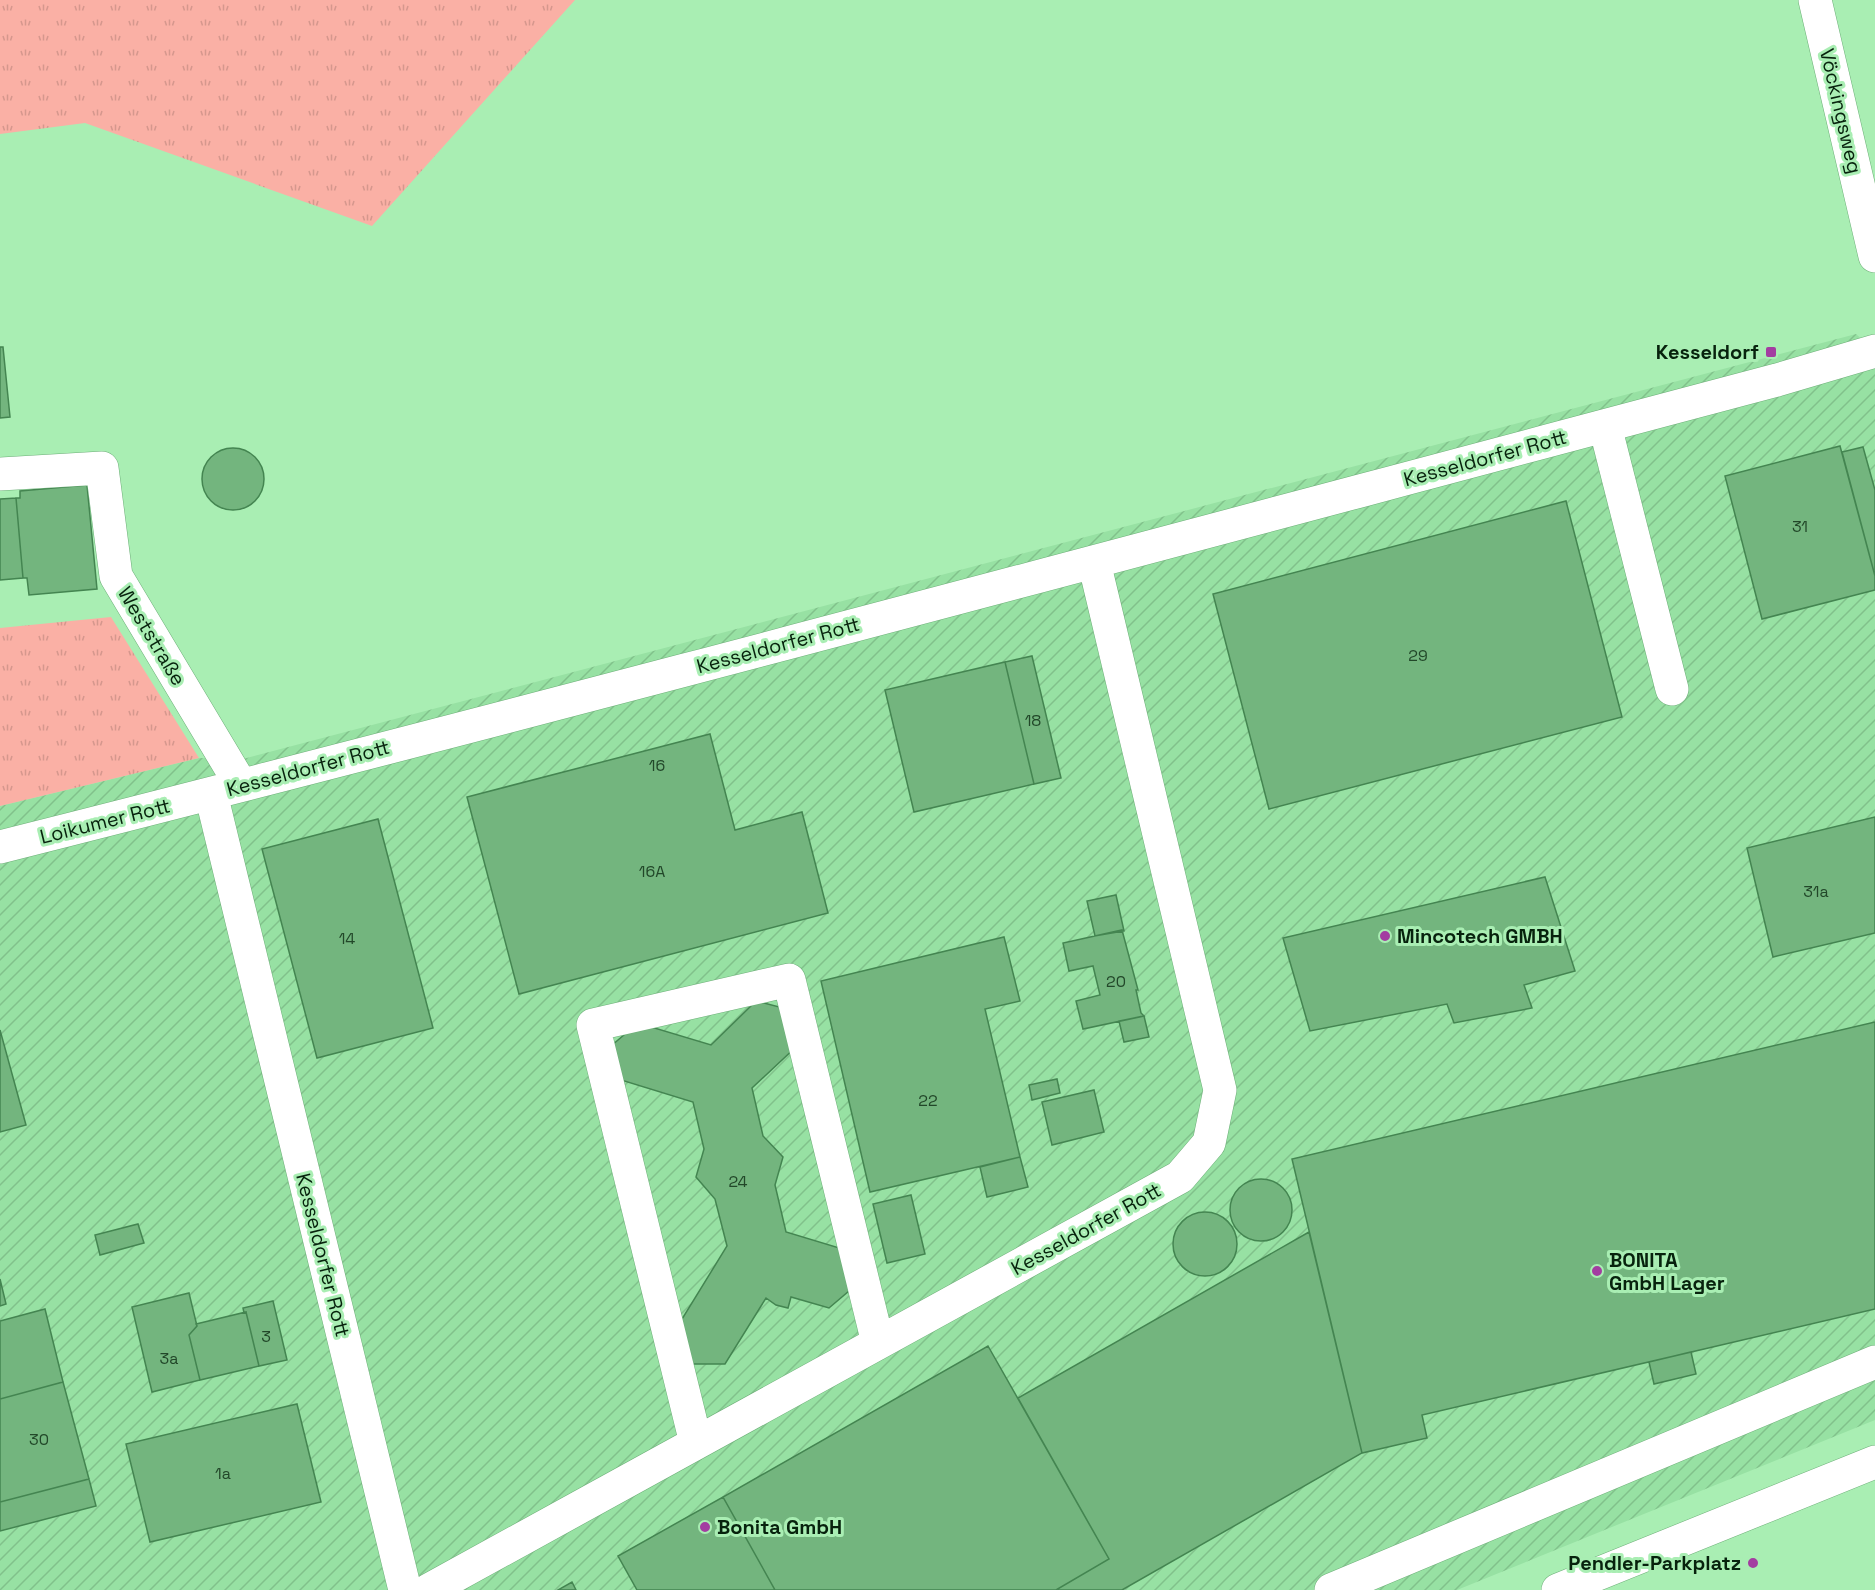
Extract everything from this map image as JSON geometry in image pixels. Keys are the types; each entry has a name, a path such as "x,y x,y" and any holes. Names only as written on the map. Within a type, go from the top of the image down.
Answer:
{"street":[{"name":"Vöckingsweg","path":"1815,0 1875,256"},
{"name":"Kesseldorfer Rott","path":"405,1590 226,790 1605,426 1875,351"},
{"path":"1605,426 1672,689"},
{"name":"Weststraße","path":"0,474 102,468 116,576 226,790"},
{"name":"Kesseldorfer Rott","path":"429,1590 1180,1177 1209,1143 1220,1090 1094,562"},
{"name":"Loikumer Rott","path":"0,847 226,790"},
{"path":"696,1443 593,1025 789,980 878,1343"},
{"path":"1331,1590 1875,1362"},
{"path":"1558,1590 1875,1462"}],"shaded area":[{"path":"1856,334 1875,351 1875,1420 1457,1590 0,1590 0,806 199,758 243,759"}],"green space":[{"path":"0,0 575,0 372,226 85,123 0,134"},
{"path":"111,617 199,758 0,806 0,628"}],"building":[{"path":"0,347 3,347 10,417 0,418"},
{"path":"1840,446 1875,576 1875,590 1762,619 1725,476"},
{"path":"1863,447 1875,490 1875,576 1842,452"},
{"path":"233,448 250,453 255,457 259,462 264,479 259,496 255,501 250,505 233,510 216,505 211,501 207,496 202,479 207,462 211,457 216,453"},
{"path":"87,485 97,589 29,595 27,578 23,578 16,498 20,498 20,491"},
{"path":"16,498 23,578 0,580 0,499"},
{"path":"1566,501 1622,717 1269,809 1213,594"},
{"path":"1032,656 1061,778 1034,784 1005,662"},
{"path":"1005,662 1034,784 914,812 885,690"},
{"path":"710,734 735,830 802,812 828,913 519,994 467,797"},
{"path":"1875,817 1875,933 1773,957 1747,848"},
{"path":"378,819 433,1028 317,1058 262,849"},
{"path":"1545,877 1575,971 1524,985 1532,1008 1454,1023 1447,1004 1310,1031 1283,938"},
{"path":"1116,895 1124,931 1095,936 1087,901"},
{"path":"1122,930 1138,990 1136,990 1141,1013 1144,1016 1083,1029 1076,1001 1100,995 1093,966 1069,971 1063,943"},
{"path":"1004,937 1020,1001 985,1009 1020,1157 870,1192 821,981"},
{"path":"756,1001 791,1010 798,1045 752,1088 763,1136 783,1157 775,1185 786,1232 846,1250 856,1285 829,1308 791,1297 788,1308 776,1305 766,1298 725,1364 689,1364 674,1332 727,1246 715,1199 696,1177 704,1149 693,1102 621,1080 611,1046 638,1023 711,1045"},
{"path":"1144,1016 1149,1037 1124,1042 1119,1021"},
{"name":"BONITA GmbH Lager","path":"1875,1022 1875,1309 1422,1415 1427,1438 1362,1453 1292,1159"},
{"path":"0,1030 26,1125 0,1132"},
{"path":"1057,1079 1060,1093 1032,1100 1029,1085"},
{"path":"1094,1090 1104,1132 1052,1145 1042,1102"},
{"path":"1020,1157 1028,1187 987,1197 980,1167"},
{"path":"1261,1179 1278,1184 1283,1188 1287,1193 1292,1210 1287,1227 1283,1232 1278,1236 1261,1241 1244,1236 1239,1232 1235,1227 1230,1210 1235,1193 1239,1188 1244,1184"},
{"path":"911,1195 925,1254 887,1263 873,1204"},
{"path":"1199,1212 1211,1212 1228,1221 1235,1232 1237,1244 1235,1256 1228,1267 1211,1276 1199,1276 1187,1271 1178,1262 1173,1250 1173,1238 1178,1226 1187,1217"},
{"path":"138,1224 144,1243 100,1255 95,1235"},
{"path":"1309,1232 1362,1453 1122,1590 1056,1590 1109,1559 1018,1398"},
{"path":"0,1279 6,1304 0,1306"},
{"path":"189,1293 197,1326 189,1335 200,1380 152,1392 132,1307"},
{"path":"273,1301 287,1360 259,1366 246,1312 244,1313 243,1308"},
{"path":"45,1309 63,1382 0,1399 0,1321"},
{"path":"246,1312 259,1366 200,1380 189,1335 197,1326 196,1324"},
{"path":"988,1346 1109,1559 1056,1590 775,1590 723,1497"},
{"path":"1691,1352 1696,1374 1654,1384 1649,1362"},
{"path":"63,1382 89,1479 0,1502 0,1399"},
{"path":"297,1404 321,1502 150,1542 126,1444"},
{"path":"89,1479 96,1506 0,1531 0,1502"},
{"name":"Bonita GmbH","path":"723,1497 775,1590 637,1590 618,1556"},
{"path":"572,1582 576,1590 558,1590"}],"place":[{"name":"Kesseldorf","path":"1771,352"},
{"name":"Mincotech GMBH","path":"1385,936"},
{"name":"BONITA GmbH Lager","path":"1597,1271"},
{"name":"Bonita GmbH","path":"705,1527"},
{"name":"Pendler-Parkplatz","path":"1753,1563"}]}
